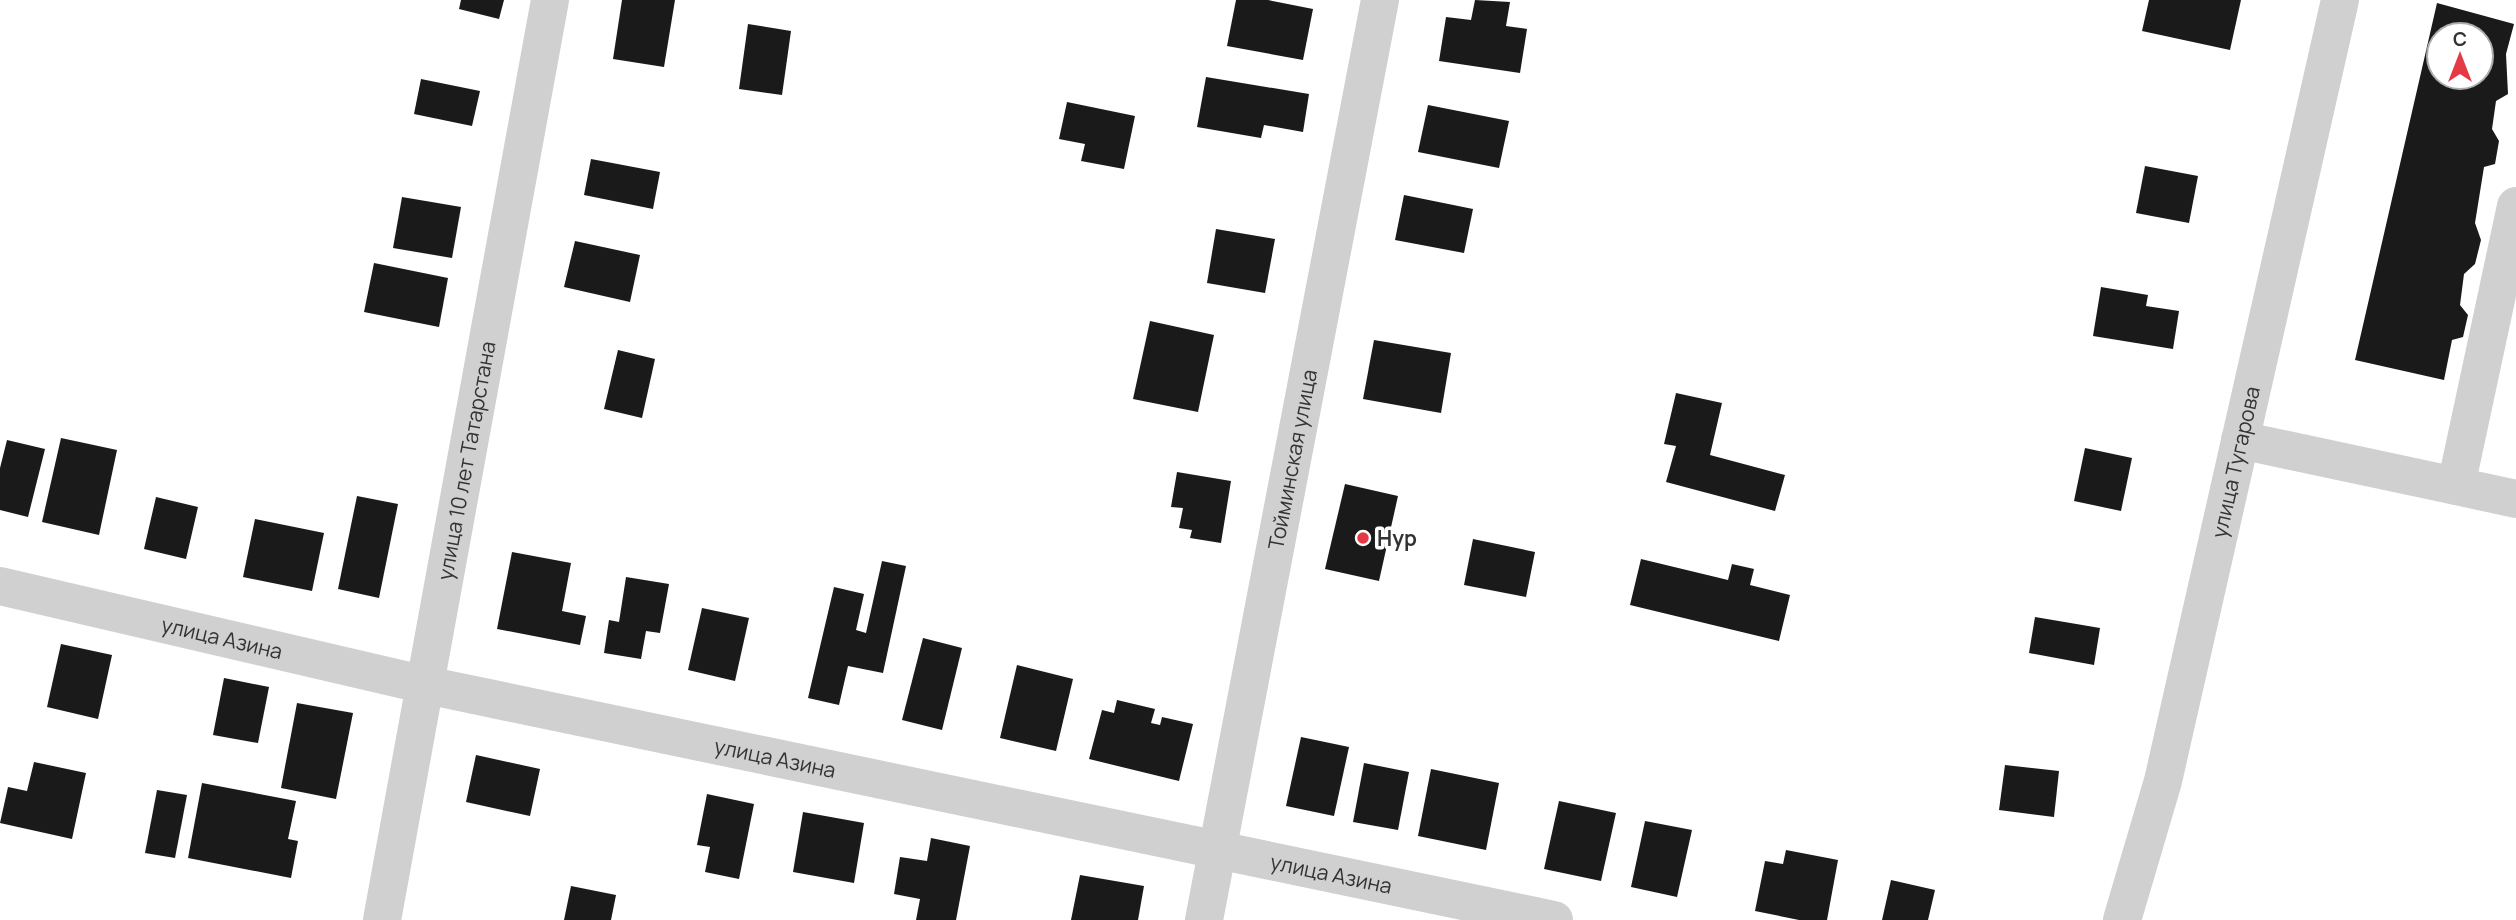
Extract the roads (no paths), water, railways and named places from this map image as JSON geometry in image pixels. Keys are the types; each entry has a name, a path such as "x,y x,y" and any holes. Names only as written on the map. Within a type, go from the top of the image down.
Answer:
{"street":[{"name":"улица 10 лет Татарстана","path":"382,920 550,0"},
{"name":"Тойминская улица","path":"1204,920 1381,0"},
{"name":"улица Тугарова","path":"2122,920 2163,781 2340,0"},
{"path":"2456,486 2516,206"},
{"path":"2240,440 2516,499"},
{"name":"улица Азина","path":"0,586 426,685 1553,920"}],"place":[{"name":"Нур","path":"1363,538"}]}
